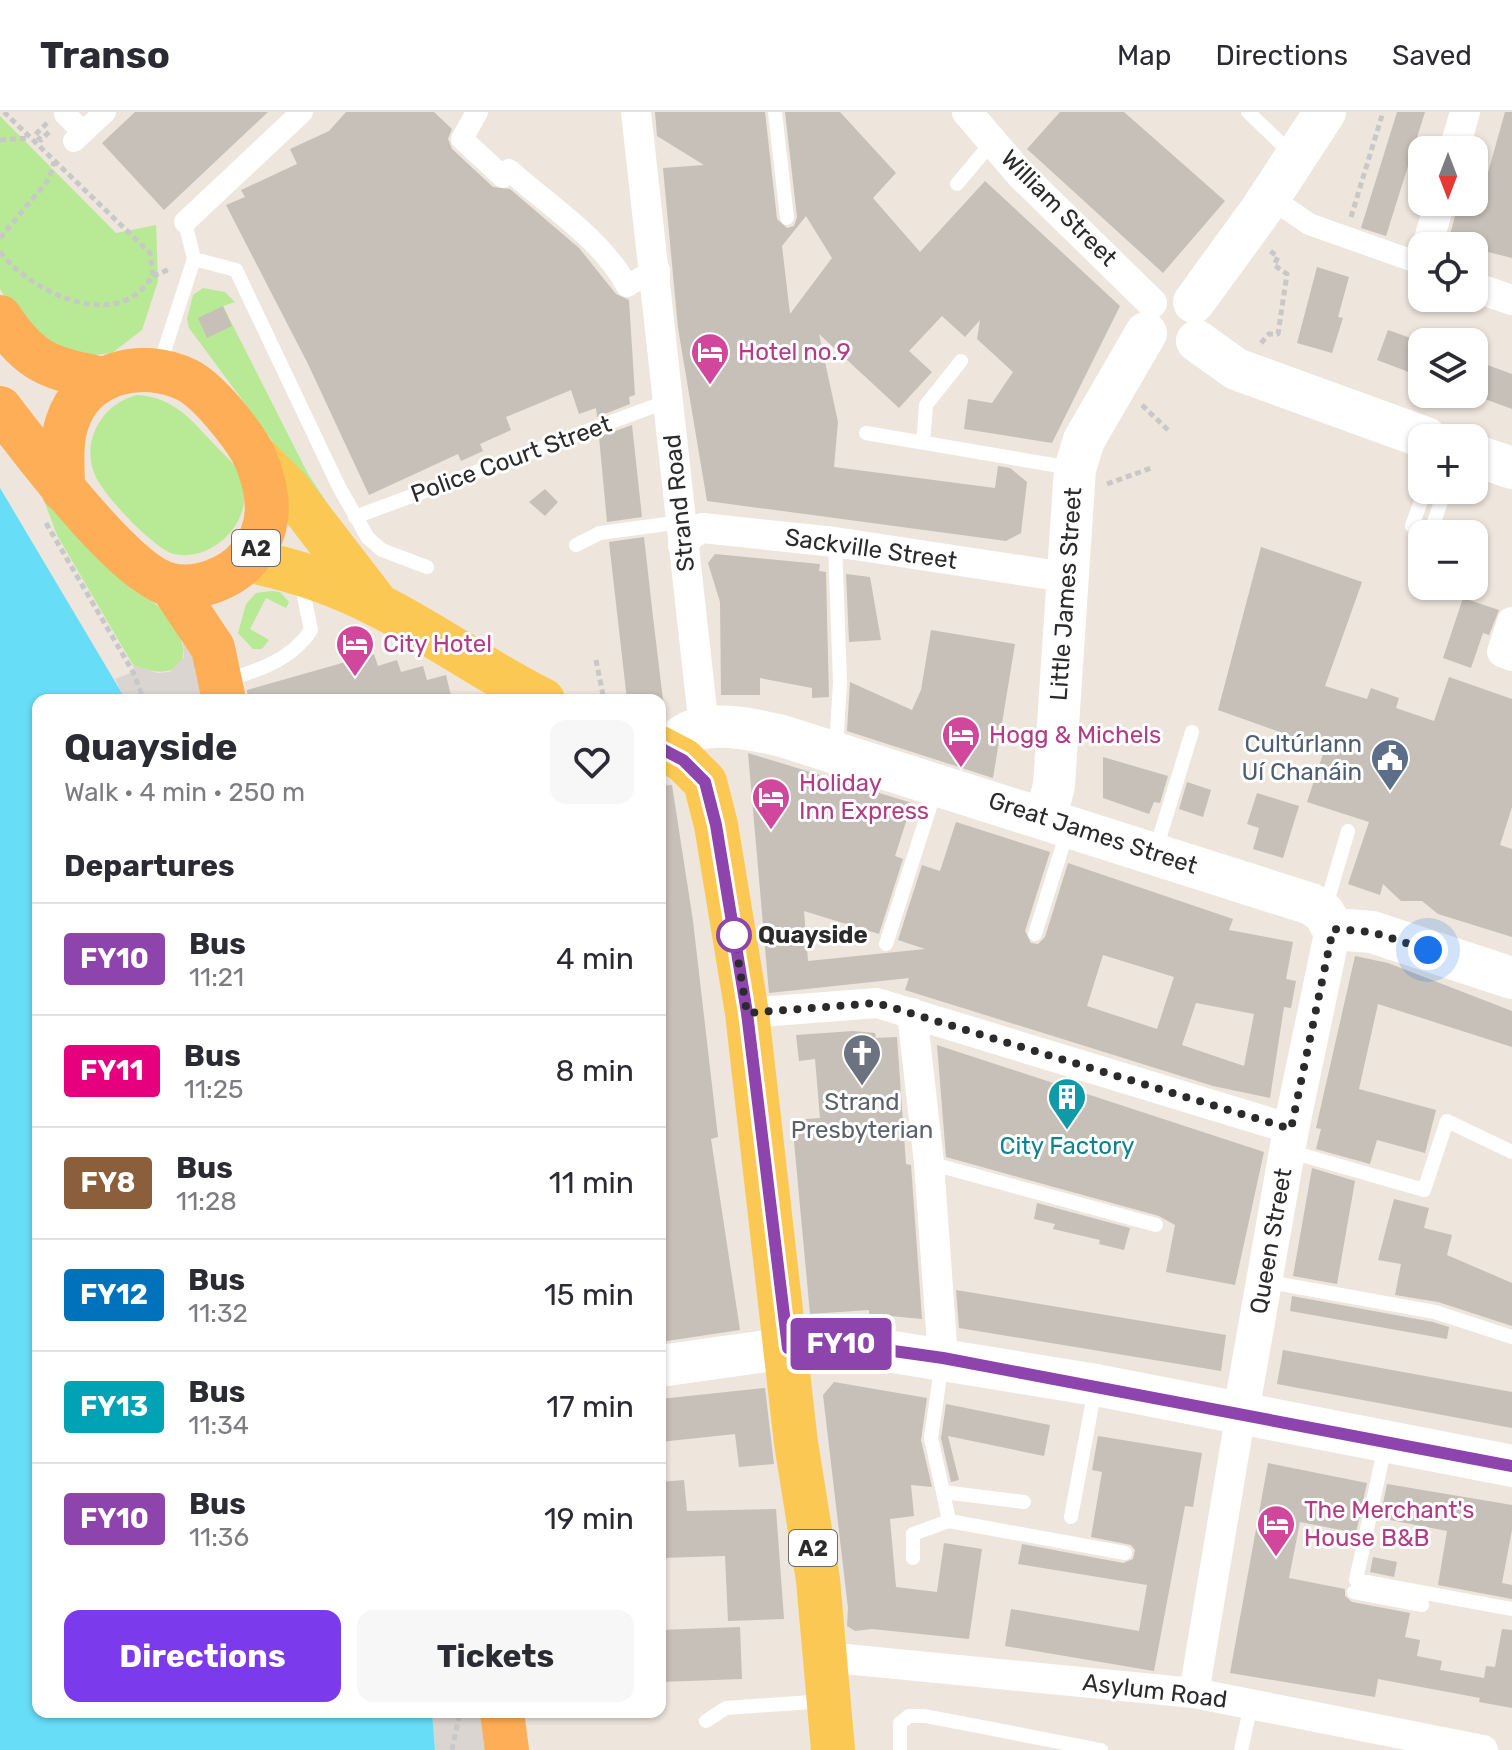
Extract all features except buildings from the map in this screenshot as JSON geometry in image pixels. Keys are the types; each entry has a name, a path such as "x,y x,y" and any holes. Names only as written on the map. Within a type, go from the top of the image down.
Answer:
{"highway":[{"name":"A2","path":"0,317 32,357 51,367 103,379 130,369 158,371 188,380 209,397 254,454 268,493 268,509 258,545 239,567 206,584 171,585"},
{"path":"53,503 67,422 87,390 103,379"},
{"path":"0,408 53,503 171,585 219,677"},
{"name":"A2","path":"219,677 239,567"},
{"path":"503,1718 507,1750"}],"main road":[{"name":"Little James Street","path":"1057,821 1054,785 1065,577 1075,475 1084,440 1119,380 1170,326 1270,197 1325,112"},
{"name":"William Street","path":"1170,326 1236,369 1408,431"},
{"name":"A2","path":"254,454 287,487 377,604"},
{"path":"1488,460 1512,468"},
{"name":"A2","path":"239,567 300,575 377,604 499,685 525,694"},
{"name":"Great James Street","path":"666,746 691,731 704,728 756,730 1155,852 1311,904 1328,921 1372,932 1512,978"},
{"path":"666,750 705,782 723,753 756,730"},
{"name":"A2","path":"705,782 716,825 747,1013 825,1657 833,1750"},
{"path":"666,1365 788,1348 844,1344 1096,1385 1512,1466"}],"street":[{"path":"65,114 78,136 105,112"},
{"path":"185,222 302,112"},
{"path":"477,112 462,139 503,177 509,170 617,265 627,286 646,275 659,276 651,112"},
{"name":"Strand Road","path":"636,112 704,728"},
{"name":"William Street","path":"967,112 1021,175 1170,326"},
{"path":"1458,136 1465,112"},
{"path":"1270,197 1309,224 1408,259"},
{"path":"1488,292 1512,300"},
{"name":"Sackville Street","path":"682,534 691,534 702,528 835,542 1065,577"},
{"path":"1512,622 1502,652 1512,656"},
{"name":"Queen Street","path":"1241,1412 1328,921"},
{"path":"747,1013 877,1003 1289,1140"},
{"path":"912,1013 929,1163 943,1358"},
{"path":"1194,1693 1241,1412"},
{"name":"Asylum Road","path":"825,1657 1194,1693 1483,1750"}],"lane":[{"path":"775,112 787,218"},
{"path":"1248,112 1296,158"},
{"path":"957,184 993,141"},
{"path":"158,371 194,259 185,222"},
{"path":"194,259 236,270 368,538 382,550 427,567"},
{"path":"923,443 926,405 961,361"},
{"name":"Police Court Street","path":"355,517 668,401"},
{"path":"866,433 1075,475"},
{"path":"576,545 600,533 682,534"},
{"path":"835,542 840,682 836,752"},
{"path":"219,677 247,674 300,649 311,630 300,575"},
{"path":"1155,852 1192,732"},
{"path":"886,944 938,784"},
{"path":"1035,934 1057,821"},
{"path":"1328,921 1348,831"},
{"path":"1289,1140 1424,1190 1447,1121 1512,1152"},
{"path":"929,1163 1156,1225"},
{"path":"1264,1281 1435,1312 1512,1337"},
{"path":"943,1358 931,1438 949,1521"},
{"path":"1071,1517 1096,1385"},
{"path":"1354,1593 1386,1441"},
{"path":"943,1492 1024,1502"},
{"path":"913,1558 913,1534 949,1521 1125,1553"},
{"path":"1354,1593 1422,1605"},
{"path":"1354,1593 1512,1609"},
{"path":"706,1721 726,1708 829,1701"},
{"path":"1241,1750 1251,1705"},
{"path":"900,1750 900,1723 909,1716 925,1716 1101,1750"}],"path":[{"path":"0,252 37,287 65,298 104,304 134,296 153,276 150,253 4,112"},
{"path":"1344,237 1383,112"},
{"path":"0,238 49,179 54,162 78,136"},
{"path":"0,140 29,138"},
{"path":"1236,369 1269,334 1278,334 1287,274 1274,265 1278,257 1269,249"},
{"path":"1075,475 1111,484 1154,467"},
{"path":"53,503 142,694"},
{"path":"596,660 603,694"},
{"path":"452,1750 459,1718"}],"green space":[{"path":"0,116 116,233 156,225 158,281 142,330 112,353 79,357 23,328 0,289"},
{"path":"203,288 225,292 235,302 223,306 308,474 331,509 314,497 189,328 187,319 193,295"},
{"path":"137,395 170,404 188,417 237,469 245,492 240,516 227,536 207,550 185,555 162,548 118,507 95,475 90,449 98,425 114,406"},
{"path":"37,482 123,581 168,616 181,639 182,660 177,667 159,672 133,665 57,535"},
{"path":"280,592 289,602 286,608 266,598 250,629 269,640 262,649 253,649 238,633 246,604 256,593"}],"shaded area":[{"path":"188,641 204,694 122,694 115,679 135,671 133,665 157,673 170,672 184,657 183,644"},
{"path":"432,1718 481,1718 486,1750 435,1750"}],"water":[{"path":"0,488 122,694 32,694 32,1718 432,1718 435,1750 0,1750"}],"bus line":[{"name":"FY10","path":"666,750 683,760 705,782 716,825 747,1013 788,1348 844,1344 943,1358 1512,1466"}],"place":[{"name":"Hotel no.9","path":"710,386"},
{"name":"City Hotel","path":"355,678"},
{"name":"Hogg & Michels","path":"961,769"},
{"name":"Cultúrlann Uí Chanáin","path":"1390,792"},
{"name":"Holiday Inn Express","path":"771,831"},
{"name":"Quayside","path":"734,935"},
{"name":"Strand Presbyterian","path":"862,1087"},
{"name":"City Factory","path":"1067,1131"},
{"name":"The Merchant's House B&B","path":"1276,1558"}],"route":[{"path":"734,935 747,1013 877,1003 1291,1129 1333,929 1372,932 1428,950"}]}
